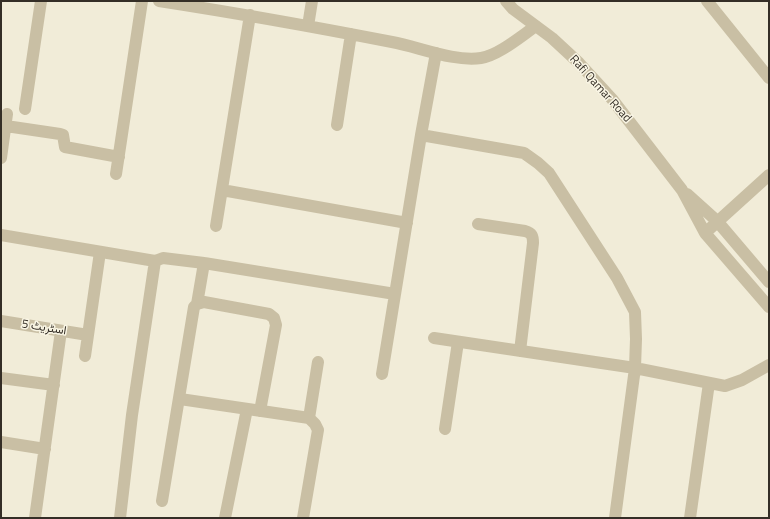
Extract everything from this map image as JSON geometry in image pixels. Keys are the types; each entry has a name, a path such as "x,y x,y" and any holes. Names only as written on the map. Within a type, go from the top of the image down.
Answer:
{"street":[{"path":"25,110 41,1"},
{"path":"116,174 142,1"},
{"path":"159,1 250,15 395,42 436,53 467,58 482,58 496,52 536,26"},
{"path":"308,26 312,1"},
{"name":"Rafi Qamar Road","path":"506,1 513,9 552,38 612,99 682,190 705,233 769,307"},
{"path":"707,1 769,78"},
{"path":"216,226 250,15"},
{"path":"337,126 352,34"},
{"path":"382,374 436,53"},
{"path":"1,158 6,120 63,135 65,147 119,157"},
{"path":"421,135 524,153 538,163 549,173 617,278 630,302 635,312 635,368 615,518"},
{"path":"705,233 769,175"},
{"path":"222,190 407,223"},
{"name":"Rafi Qamar Road","path":"682,190 717,221 769,282"},
{"path":"478,224 525,231 533,236 520,351"},
{"path":"1,235 155,261 163,258 204,263 395,294"},
{"path":"85,356 100,252"},
{"path":"120,518 132,415 155,261"},
{"path":"162,501 180,399 194,306 197,304 204,263"},
{"path":"197,304 204,302 269,314 274,318 276,325 260,411"},
{"name":"اسٹریٹ 5","path":"1,321 88,334"},
{"path":"35,518 61,331"},
{"path":"434,338 635,368 725,386 742,380 769,365"},
{"path":"445,429 458,342"},
{"path":"309,418 318,362"},
{"path":"1,378 54,385"},
{"path":"690,518 709,383"},
{"path":"180,399 309,418 316,424 318,430 303,518"},
{"path":"225,518 247,409"},
{"path":"1,442 45,449"}]}
